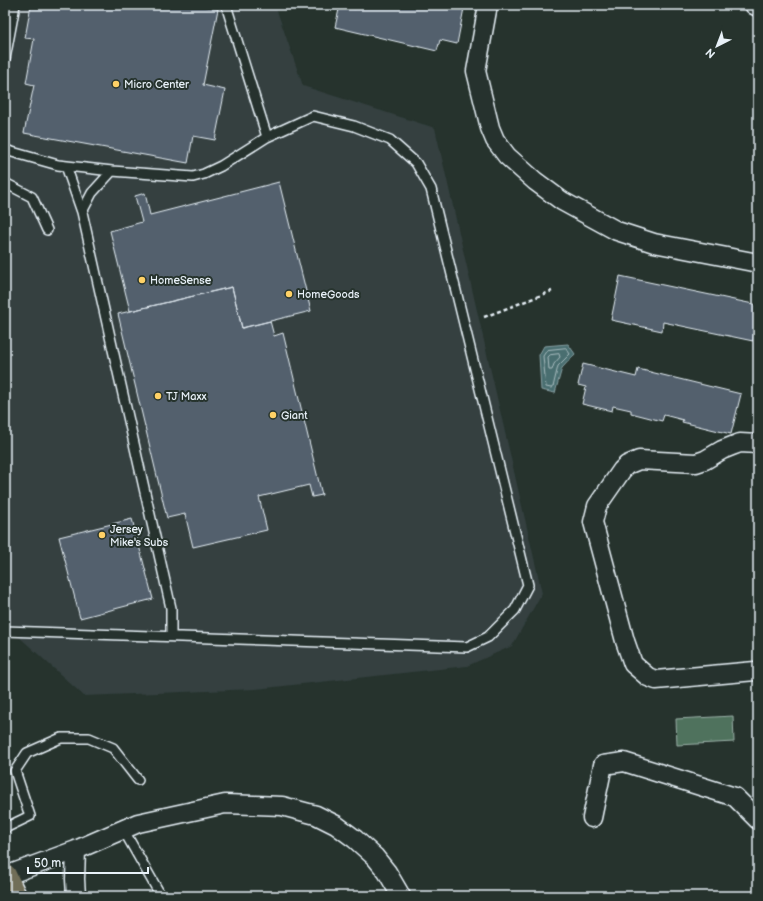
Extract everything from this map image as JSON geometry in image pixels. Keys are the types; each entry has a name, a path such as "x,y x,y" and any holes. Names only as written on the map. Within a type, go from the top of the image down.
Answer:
{"highway":[{"path":"5,875 15,896"}],"street":[{"path":"488,5 476,71 490,128 495,140 507,156 535,181 562,201 617,231 654,243 758,263"},
{"path":"754,5 758,7"},
{"path":"755,671 656,680 641,672 633,664 625,641 593,522 597,506 622,470 632,462 639,460 696,463 740,443 758,444"},
{"path":"592,818 603,765 624,762 735,797 758,820"},
{"path":"5,875 76,850 138,823 225,804 282,806 316,815 336,825 355,839 375,857 387,872 401,896"},
{"path":"76,850 76,896"}],"lane":[{"path":"5,59 15,5"},
{"path":"226,5 267,137"},
{"path":"5,150 58,165 193,177 221,166 267,137 313,116 354,126 390,140 416,163 431,189 528,585 515,610 488,637 467,647 5,631"},
{"path":"66,166 82,212 171,608 171,636"},
{"path":"82,212 92,194 112,171"},
{"path":"5,184 32,197 47,230"},
{"path":"5,828 30,816 16,771 27,754 61,738 90,738 113,748 138,780"},
{"path":"123,829 161,896"}],"path":[{"path":"484,317 552,291"}],"shaded area":[{"path":"5,5 275,5 303,86 435,128 542,593 512,646 467,666 256,689 84,696 5,624"}],"green space":[{"path":"733,716 734,742 677,745 676,719"}],"water":[{"path":"568,344 575,354 562,368 555,393 541,390 539,355 544,346"}],"building":[{"name":"Micro Center","path":"31,5 197,5 218,9 203,85 225,90 215,140 193,136 188,163 24,133 34,85 26,83 34,39 25,38"},
{"path":"340,5 355,9 356,5 452,5 464,8 457,44 440,40 437,51 335,27"},
{"path":"279,182 311,311 242,328 232,287 130,311 110,231 142,222 135,196 145,193 150,215"},
{"path":"620,276 758,305 758,317 753,341 663,322 662,331 611,320"},
{"path":"232,287 242,328 270,321 274,336 283,333 322,495 312,497 309,485 259,497 267,530 193,547 185,514 167,518 118,314"},
{"path":"583,364 636,377 638,369 741,394 731,434 682,422 683,420 664,415 662,421 631,413 631,410 613,406 612,411 582,404 586,387 578,385"},
{"path":"132,519 153,599 80,618 59,537"}],"place":[{"name":"Micro Center","path":"116,84"},
{"name":"HomeSense","path":"142,280"},
{"name":"HomeGoods","path":"289,294"},
{"name":"TJ Maxx","path":"158,396"},
{"name":"Giant","path":"273,415"},
{"name":"Jersey Mike's Subs","path":"102,535"}]}
